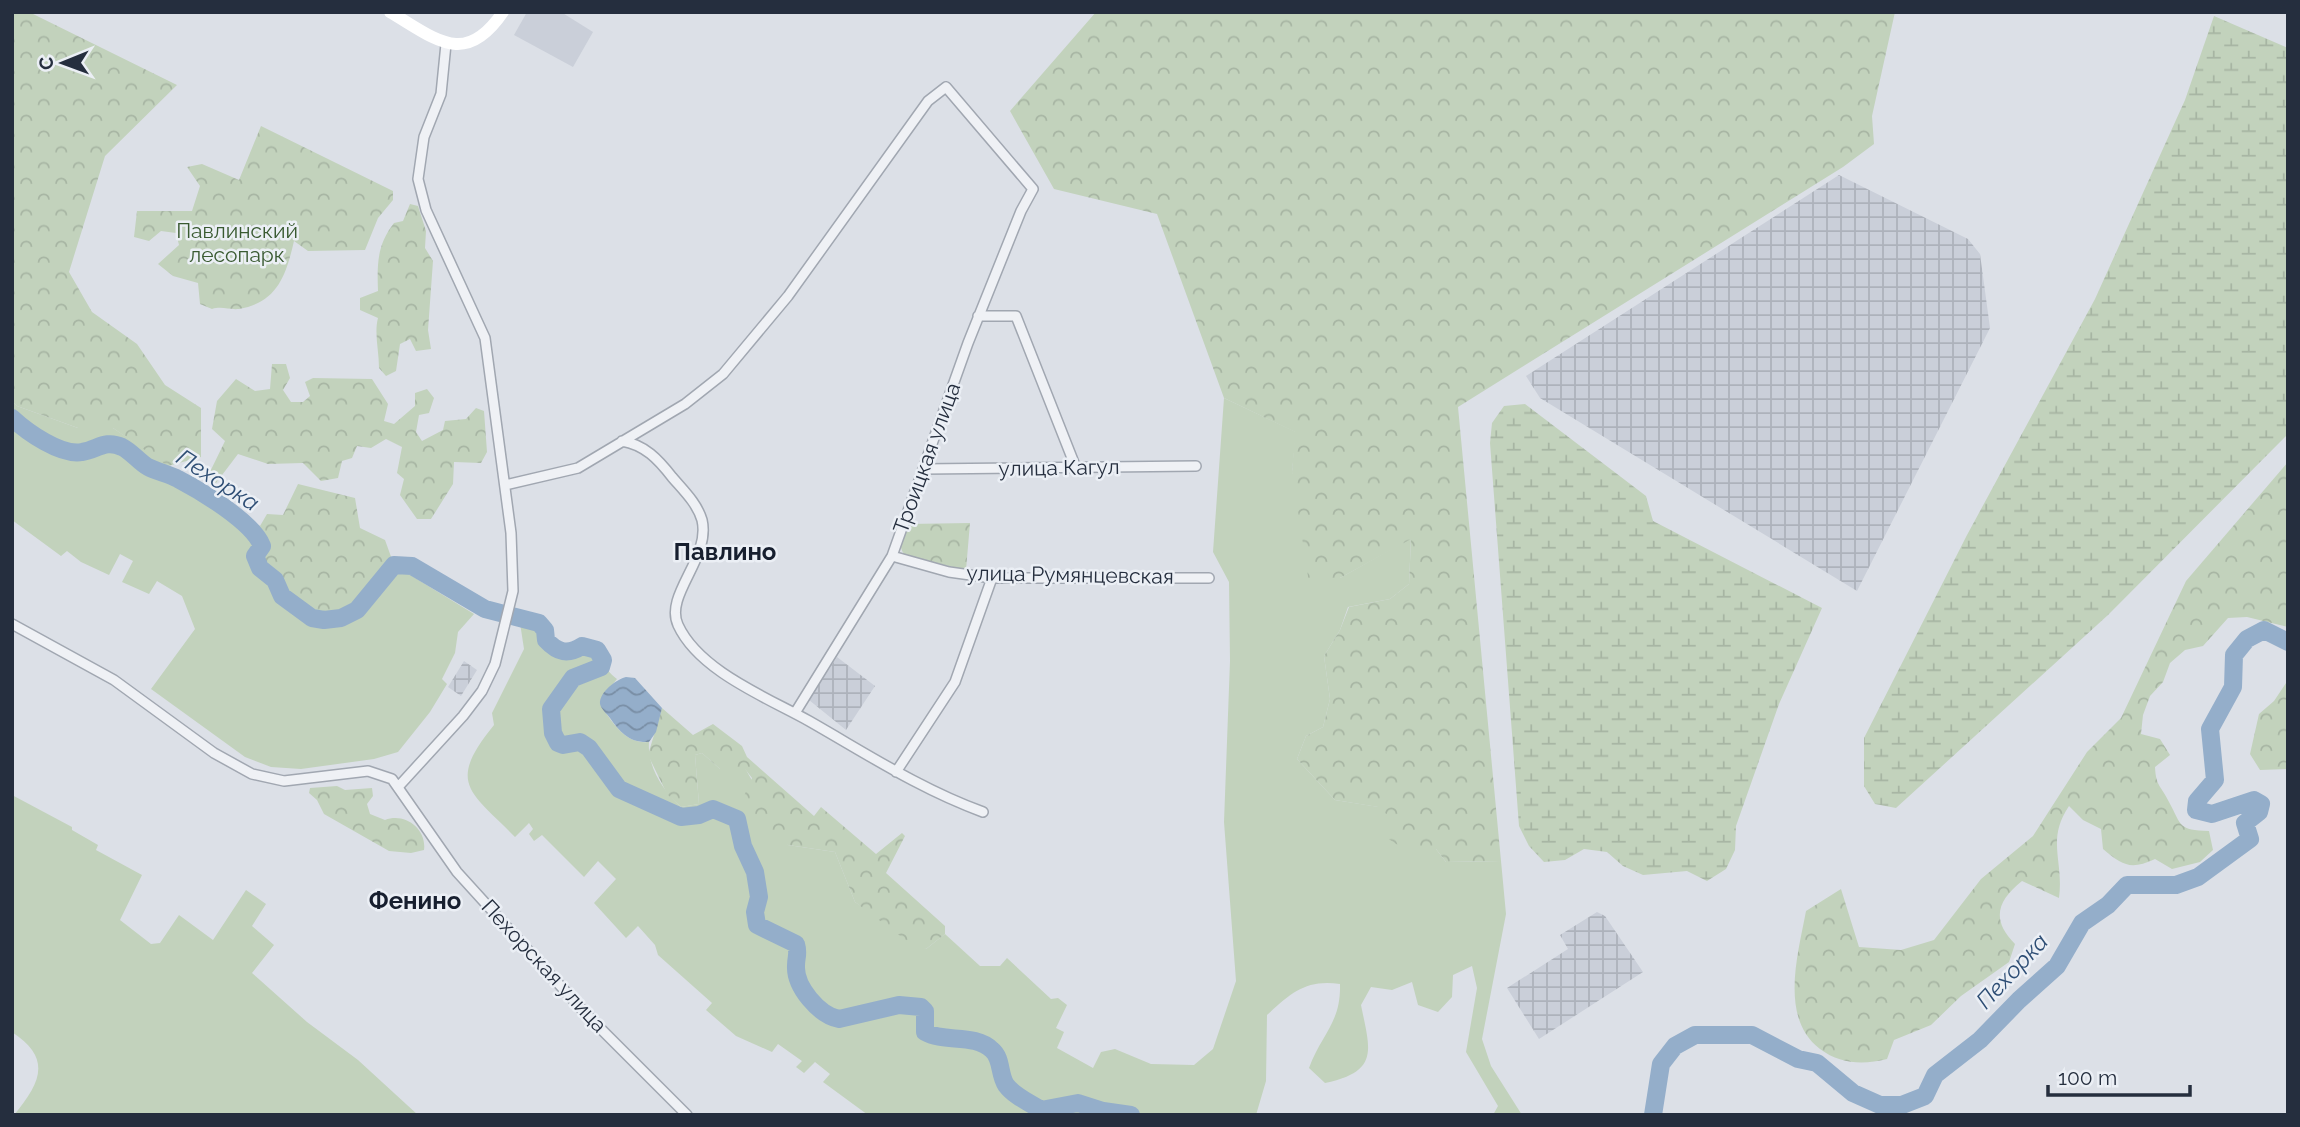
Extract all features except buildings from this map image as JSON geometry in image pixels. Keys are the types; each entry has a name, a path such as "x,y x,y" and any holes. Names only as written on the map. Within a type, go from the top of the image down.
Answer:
{"main road":[{"path":"390,12 446,44 461,46 478,41 503,12"}],"street":[{"path":"12,624 114,680 214,753 252,774 284,780 369,771 385,775 399,786 463,716 482,691 495,664 505,631 514,565 485,338 426,210 418,179 424,137 441,93 446,44"},
{"name":"Троицкая улица","path":"622,441 704,390 744,351 788,296 934,95 946,87 1033,189 978,316 892,556 795,713"},
{"path":"978,316 1016,316 1076,468"},
{"path":"505,485 578,468 622,441 639,444 660,462 690,498 701,519 702,550 676,608 680,629 709,661 741,684 934,794 982,812"},
{"name":"улица Кагул","path":"923,469 1196,466"},
{"name":"улица Румянцевская","path":"892,556 949,572 992,579 1098,576 1209,578"},
{"path":"896,772 955,682 992,579"},
{"name":"Пехорская улица","path":"399,786 457,872 586,1014 687,1115"}],"shaded area":[{"path":"527,12 561,12 593,32 573,67 514,35"},
{"path":"1839,175 1968,239 1980,254 1990,328 1857,591 1540,398 1526,376"},
{"path":"837,657 875,686 846,730 809,700"},
{"path":"464,661 477,670 461,696 448,687"},
{"path":"1597,912 1605,916 1643,972 1539,1039 1507,988 1568,949 1560,935"}],"green space":[{"path":"12,12 29,12 177,85 105,156 69,272 92,312 137,344 165,385 201,408 201,457 168,466 113,428 78,428 17,406 12,401"},
{"path":"1096,12 1895,12 1872,116 1874,144 1843,167 1458,407 1501,861 1446,862 1436,849 1410,853 1387,838 1392,819 1378,807 1335,800 1297,759 1306,736 1323,727 1330,699 1324,656 1340,630 1349,607 1390,599 1409,584 1411,539 1340,578 1309,583 1292,472 1295,432 1224,398 1157,214 1054,189 1010,111"},
{"path":"2214,16 2288,48 2288,434 2108,615 1896,808 1875,804 1864,786 1864,738 1967,535 2095,299 2185,100"},
{"name":"Павлинский лесопарк","path":"261,126 393,191 393,200 378,218 365,250 308,251 294,241 283,276 263,300 239,309 212,309 200,304 198,283 173,276 158,264 179,245 176,233 161,231 149,241 134,237 137,211 192,211 200,186 187,167 202,164 239,180"},
{"path":"410,204 418,206 426,231 425,248 433,261 428,330 431,349 416,351 410,339 400,344 396,371 386,376 379,368 378,318 360,310 360,298 378,291 381,247 394,223 403,221"},
{"path":"272,364 286,364 290,378 283,390 291,402 303,402 310,396 305,382 313,378 372,379 388,404 384,421 394,424 415,406 415,393 427,389 434,398 429,413 419,415 416,432 422,441 443,430 445,421 466,419 476,408 484,411 487,452 481,463 454,462 453,484 431,519 417,519 400,495 404,479 397,473 402,447 386,439 371,448 357,446 352,458 342,461 338,478 321,481 303,463 268,464 238,454 216,483 206,480 225,441 212,429 217,401 236,379 255,391 270,389"},
{"path":"1224,398 1296,432 1292,472 1340,578 1411,538 1409,584 1390,599 1348,607 1340,630 1324,656 1330,699 1323,727 1306,736 1297,759 1335,800 1379,807 1436,849 1446,862 1501,861 1506,914 1482,1039 1491,1066 1522,1115 1493,1115 1498,1106 1466,1052 1477,988 1472,966 1453,975 1452,997 1438,1012 1418,1005 1412,982 1392,990 1371,987 1361,1005 1368,1046 1363,1065 1343,1078 1325,1083 1309,1068 1334,1018 1340,984 1308,986 1292,994 1267,1015 1266,1081 1256,1115 868,1115 823,1082 830,1074 815,1062 804,1073 796,1067 802,1061 778,1044 772,1052 736,1036 706,1010 712,1003 658,955 655,945 638,926 626,938 594,903 616,879 598,861 584,877 542,835 534,841 529,834 533,829 529,823 515,837 476,797 470,786 468,774 471,761 494,725 492,713 524,649 520,623 535,628 539,638 552,651 561,656 586,651 617,679 602,697 601,706 627,736 633,740 649,742 653,769 668,793 681,807 699,804 695,755 702,753 720,769 745,768 788,845 835,852 855,902 926,949 945,934 980,966 1000,966 1007,958 1051,999 1058,998 1067,1005 1056,1028 1064,1032 1057,1048 1093,1068 1101,1052 1115,1049 1151,1064 1194,1065 1213,1049 1236,981 1224,822 1230,661 1229,582 1213,552"},
{"path":"12,401 17,406 78,428 113,428 260,526 266,544 259,555 260,568 275,580 282,596 357,610 394,565 474,614 458,632 455,653 442,679 447,684 430,712 398,752 374,759 301,769 271,767 245,757 151,689 195,629 182,596 157,581 149,594 122,582 133,561 120,554 109,575 81,562 67,551 61,556 12,520"},
{"path":"1525,404 1646,496 1653,521 1822,608 1779,704 1736,826 1735,850 1726,869 1707,881 1687,871 1643,875 1623,866 1607,852 1584,849 1565,860 1544,862 1529,846 1519,826 1490,443 1492,423 1504,406"},
{"path":"2288,462 2288,627 2247,617 2228,618 2203,646 2185,650 2170,663 2163,682 2150,696 2143,715 2141,734 2160,739 2170,755 2155,767 2159,786 2182,825 2209,831 2213,850 2200,862 2172,869 2155,859 2128,865 2103,849 2101,829 2083,820 2069,806 2058,830 2059,898 2022,881 2002,903 2002,927 2015,944 2009,962 1961,996 1931,1025 1894,1040 1887,1059 1852,1062 1836,1058 1820,1049 1807,1036 1795,1003 1796,965 1806,911 1841,889 1859,947 1901,950 1934,940 1981,879 2033,836 2087,752 2121,718 2186,581"},
{"path":"298,484 355,498 360,528 385,540 394,565 357,610 341,618 312,618 282,596 275,580 260,568 255,556 266,544 260,526 267,514 283,515"},
{"path":"970,523 966,570 906,556 901,549 907,524"},
{"path":"2288,680 2288,769 2260,770 2250,754 2259,714 2274,701"},
{"path":"662,708 693,735 713,724 742,746 747,757 814,816 821,807 876,854 902,833 905,836 886,873 945,926 945,934 926,949 915,947 855,902 835,852 788,845 759,833 743,798 752,778 745,769 720,769 702,753 695,755 699,804 681,807 667,794 648,755"},
{"path":"337,786 345,790 372,788 373,796 367,804 370,814 385,820 400,818 413,824 422,835 424,850 411,853 389,851 324,814 317,800 309,793 310,788"},
{"path":"12,795 72,827 72,830 98,845 96,850 142,875 120,920 151,944 160,943 179,915 213,940 246,890 266,904 252,926 274,945 252,973 307,1022 358,1060 418,1115 14,1115 36,1082 38,1062 25,1042 12,1032"}],"water":[{"path":"626,677 635,678 662,708 656,732 649,742 636,741 626,736 600,704 605,691"}],"waterway":[{"name":"Пехорка","path":"12,418 35,436 64,450 82,452 111,444 122,447 148,467 175,477 212,499 238,517 257,537 262,546 255,556 260,568 275,580 282,596 312,618 341,618 357,610 394,565 412,566 485,609 539,623 545,630 546,640 559,650 572,651 582,646 597,650 603,660 601,667 573,678 551,709 553,733 558,743 563,745 580,742 589,748 619,789 681,817 699,815 713,809 737,819 743,846 755,872 759,897 755,912 757,925 796,944 799,983 816,1006 839,1019 899,1005 921,1007 925,1011 925,1032 985,1045 995,1053 1009,1089 1041,1110 1078,1103 1103,1111 1131,1115"},
{"name":"Пехорка","path":"1653,1115 1661,1064 1675,1046 1695,1035 1752,1035 1798,1059 1817,1063 1853,1093 1880,1105 1902,1105 1925,1096 1935,1075 1980,1040 2057,966 2082,923 2108,905 2127,885 2176,885 2198,877 2250,839 2245,823 2259,812 2261,804 2254,800 2212,814 2196,810 2197,801 2215,780 2210,729 2233,687 2234,655 2247,639 2264,630 2288,642"}],"district":[{"name":"Павлино","path":"725,552"},
{"name":"Фенино","path":"415,901"}]}
